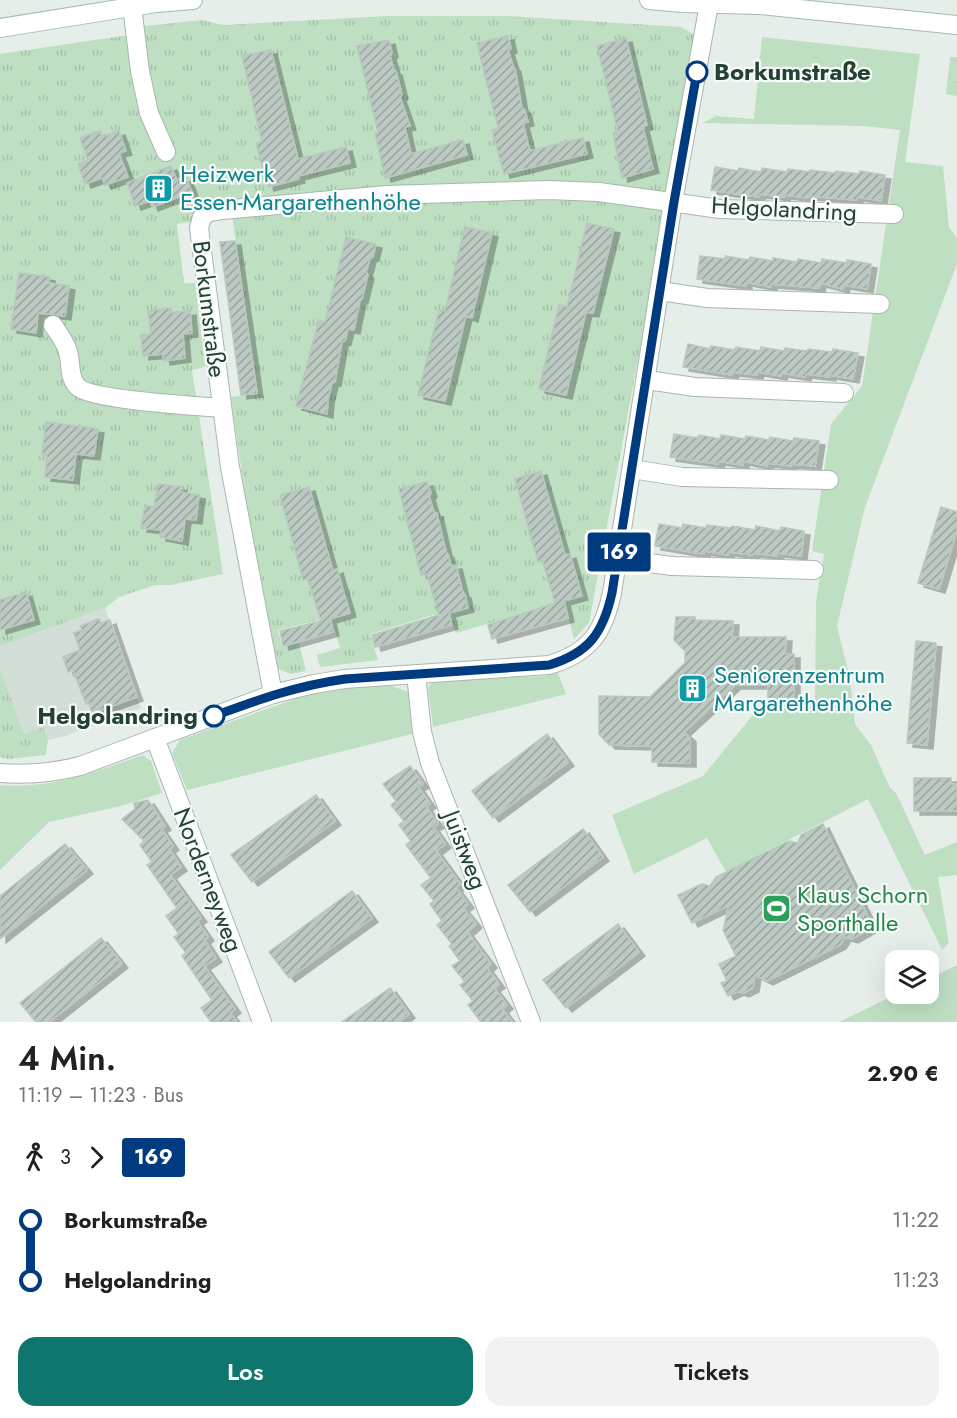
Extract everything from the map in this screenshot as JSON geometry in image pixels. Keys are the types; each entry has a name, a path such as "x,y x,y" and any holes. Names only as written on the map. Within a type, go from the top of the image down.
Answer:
{"street":[{"path":"0,28 132,6 193,0"},
{"path":"649,0 812,6 957,25"},
{"name":"Helgolandring","path":"0,773 58,772 80,766 273,694 334,681 549,665 574,656 588,645 600,630 607,614 647,380 674,202 709,4"},
{"path":"132,6 140,71 149,113 166,152"},
{"name":"Borkumstraße","path":"273,694 232,478 199,228 202,217 209,212 387,195 549,190 599,192 674,202"},
{"name":"Helgolandring","path":"674,202 720,209 894,214"},
{"path":"660,291 707,298 880,304"},
{"name":"Borkumstraße","path":"53,325 68,351 72,379 77,388 88,393 222,408"},
{"path":"647,380 695,387 844,393"},
{"path":"632,469 682,477 830,480"},
{"path":"617,559 672,566 814,570"},
{"name":"Juistweg","path":"416,674 422,732 430,763 531,1022"},
{"name":"Norderneyweg","path":"155,738 262,1022"}],"shaded area":[{"path":"105,608 141,708 48,740 43,727 24,734 0,668 0,646"}],"green space":[{"path":"386,16 510,16 681,27 698,37 589,623 574,639 566,606 553,605 456,633 449,615 433,615 370,634 378,660 320,667 317,655 340,648 332,620 319,620 278,630 282,647 299,643 306,671 291,674 278,669 255,564 231,397 258,394 232,216 177,224 184,283 195,283 205,367 192,370 223,574 171,585 155,585 119,597 105,608 0,646 0,54 129,35 145,26 202,20 223,25"},
{"path":"762,37 920,54 905,162 943,166 949,227 957,238 957,264 865,507 837,626 850,678 855,724 871,745 890,788 896,793 925,855 957,842 957,875 938,877 949,943 942,950 868,799 726,872 707,838 634,874 612,815 703,776 761,705 815,702 816,602 824,554 812,551 831,424 862,386 900,130 863,126 702,123 716,116 754,119"},
{"path":"950,57 957,57 957,96 946,94"},
{"path":"0,668 24,734 43,727 48,740 46,755 9,759 0,757"},
{"path":"558,673 566,694 433,727 428,687 435,680 544,676"},
{"path":"383,683 409,692 412,734 187,790 172,753 180,740 309,694"},
{"path":"143,755 151,761 162,793 121,806 49,822 0,870 0,785 19,786 56,782"},
{"path":"957,965 957,1022 839,1022 885,1000 885,1004 939,1004 939,974"}],"building":[{"path":"508,36 511,49 508,50 515,68 522,108 525,110 528,122 523,123 530,151 583,138 587,154 504,174 492,130 498,128 477,43"},
{"path":"626,38 647,125 643,127 653,169 622,178 613,133 618,132 597,46"},
{"path":"389,40 392,53 390,56 402,95 400,97 410,126 405,127 411,154 463,140 467,155 385,178 375,133 378,132 357,46"},
{"path":"271,50 298,159 346,147 350,163 298,176 299,179 268,187 256,143 262,142 242,56"},
{"path":"100,131 102,137 119,131 126,151 119,153 128,177 105,185 102,178 85,184 78,164 88,160 80,138"},
{"name":"Heizwerk Essen-Margarethenhöhe","path":"171,166 177,180 186,177 192,192 152,207 150,201 135,206 127,183"},
{"path":"715,167 738,171 739,168 761,172 762,168 787,172 788,169 859,174 860,171 885,175 881,201 858,197 857,200 760,194 759,197 711,190"},
{"path":"587,223 614,229 593,313 586,312 566,395 539,389 559,305 567,307"},
{"path":"465,227 492,233 472,318 466,316 445,401 418,395 439,310 445,311"},
{"path":"346,237 376,244 366,272 368,275 354,330 348,329 345,341 342,342 335,382 332,383 328,399 327,414 296,406 319,320 325,322"},
{"path":"235,241 257,393 241,395 220,242"},
{"path":"700,256 725,259 725,256 749,260 750,257 773,261 773,258 797,262 798,259 821,263 822,259 847,263 847,260 871,264 867,289 844,285 843,289 820,283 819,288 771,284 771,287 746,282 746,286 697,279"},
{"path":"19,273 49,277 49,283 69,286 65,316 38,313 36,333 11,329"},
{"path":"171,308 171,313 190,311 192,333 183,334 185,358 164,361 163,354 143,356 141,335 151,334 148,311"},
{"path":"688,344 710,349 711,346 735,350 736,347 760,351 761,347 784,351 785,348 832,352 833,349 858,353 853,379 806,374 805,377 782,373 781,376 758,372 757,375 733,372 732,375 683,367"},
{"path":"46,422 98,429 94,456 76,454 73,480 45,477 47,456 42,455"},
{"path":"674,434 697,438 699,435 720,439 721,435 745,439 746,436 769,440 770,437 793,441 794,438 819,441 815,466 768,463 767,466 743,461 743,465 719,461 718,464 670,457"},
{"path":"541,471 565,555 570,554 582,596 564,601 568,618 492,639 488,625 555,603 543,561 538,562 515,479"},
{"path":"427,482 446,552 451,566 456,565 468,608 449,613 452,625 375,647 372,635 439,615 427,574 421,575 399,489"},
{"path":"158,484 181,487 180,492 199,495 196,520 185,519 182,541 160,537 161,530 141,528 145,505 154,507"},
{"path":"309,487 333,571 337,569 350,613 330,619 333,632 283,646 280,631 321,621 308,579 303,580 280,495"},
{"path":"941,507 957,512 957,530 939,589 918,583"},
{"path":"659,524 682,528 683,524 706,528 707,525 731,528 732,526 755,530 756,526 780,531 781,527 804,531 801,556 729,552 728,555 704,551 704,554 655,546"},
{"path":"26,592 34,620 0,630 0,600"},
{"name":"Seniorenzentrum Margarethenhöhe","path":"676,617 733,621 732,637 786,637 785,654 794,654 794,698 768,698 768,685 735,685 684,732 690,738 690,763 652,762 652,746 609,745 599,734 599,696 650,697 685,663 685,651 674,640"},
{"path":"99,619 101,623 110,620 137,697 92,713 89,703 86,704 73,670 68,672 63,657 80,650 74,633 82,630 80,626"},
{"path":"916,641 936,643 927,745 907,743"},
{"path":"547,734 568,762 493,818 472,791"},
{"path":"410,766 423,784 418,787 430,804 426,807 438,824 433,827 445,844 436,851 460,884 456,888 468,904 463,908 476,924 467,932 491,964 487,968 499,984 494,988 507,1005 502,1009 512,1022 481,1022 468,1005 473,1001 460,985 465,982 452,966 460,961 449,946 452,944 437,925 442,921 430,904 434,901 421,885 431,878 406,845 411,841 399,825 404,821 391,805 396,801 383,784"},
{"path":"914,778 951,778 952,784 957,784 957,811 914,811"},
{"path":"316,795 335,821 252,882 231,855"},
{"path":"148,800 165,826 161,829 173,846 169,849 181,867 170,875 201,918 197,921 208,937 204,940 216,958 204,966 235,1009 230,1013 237,1022 211,1022 201,1008 212,1000 182,956 186,953 174,937 179,934 166,916 177,908 147,865 152,862 140,845 144,841 122,819 135,809 134,803"},
{"name":"Klaus Schorn Sporthalle","path":"823,824 873,927 852,939 845,937 840,945 767,981 755,975 753,988 728,996 721,983 727,981 719,964 736,956 723,930 729,905 692,923 678,895 702,884 710,886 716,877 789,841 798,843 801,835"},
{"path":"583,829 603,857 530,912 508,885"},
{"path":"65,844 87,870 0,939 0,896"},
{"path":"352,891 372,918 289,978 269,952"},
{"path":"618,924 639,952 566,1008 543,980"},
{"path":"101,938 122,964 49,1022 36,1022 20,1003"},
{"path":"390,988 409,1014 399,1022 342,1022"}],"bus line":[{"name":"169","path":"214,716 273,694 345,679 549,665 574,656 588,645 600,630 612,593 697,72"}],"place":[{"name":"Borkumstraße","path":"697,72"},
{"name":"Heizwerk Essen-Margarethenhöhe","path":"159,188"},
{"name":"Seniorenzentrum Margarethenhöhe","path":"693,689"},
{"name":"Helgolandring","path":"214,716"},
{"name":"Klaus Schorn Sporthalle","path":"776,909"}]}
